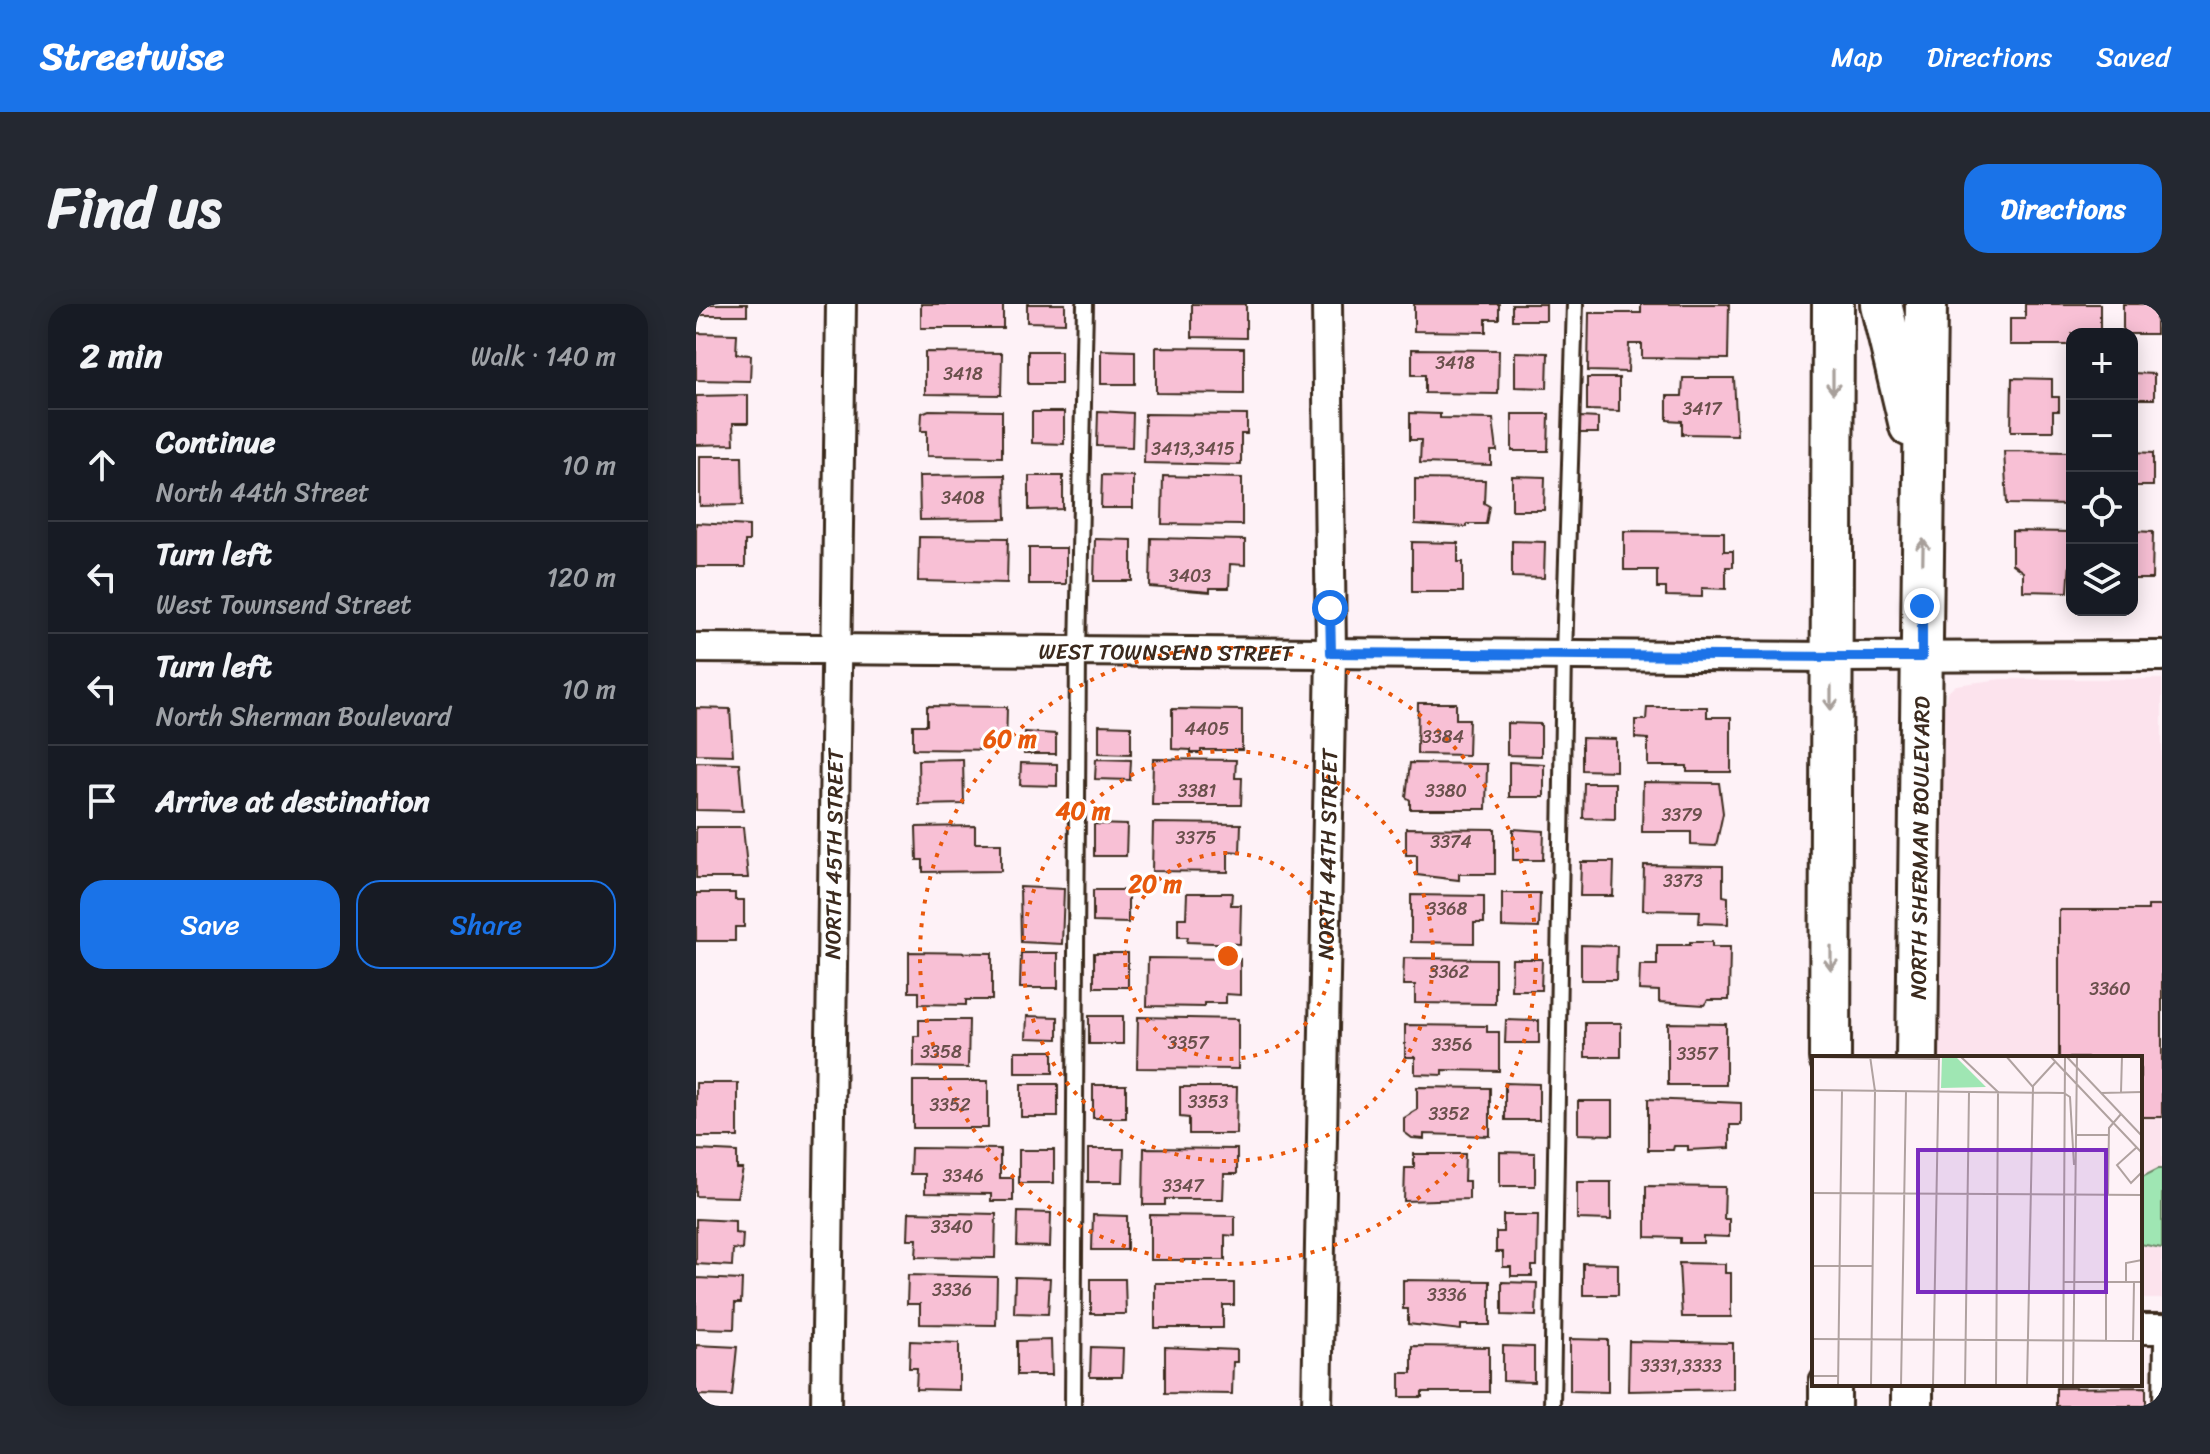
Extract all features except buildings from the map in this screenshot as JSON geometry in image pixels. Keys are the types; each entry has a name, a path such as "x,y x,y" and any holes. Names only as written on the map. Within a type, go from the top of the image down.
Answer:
{"main road":[{"path":"1830,1056 1833,304"},
{"path":"1881,304 1924,480"},
{"name":"NORTH SHERMAN BOULEVARD","path":"1917,1056 1926,304"}],"street":[{"name":"NORTH 45TH STREET","path":"826,1406 841,304"},
{"name":"NORTH 44TH STREET","path":"1317,1406 1331,653 1327,304"},
{"name":"WEST TOWNSEND STREET","path":"696,648 1831,657 2162,656"}],"lane":[{"path":"1073,1406 1078,652 1085,304"},
{"path":"1552,1406 1564,655 1575,304"},
{"path":"2161,1406 2162,1343"}],"shaded area":[{"path":"2001,679 2162,679 2162,1299 2142,1299 2142,1056 1939,1056 1944,711 1947,693 1956,685"}],"green space":[{"path":"2162,1169 2162,1248 2142,1244 2142,1177"}],"route":[{"path":"1330,608 1331,653 1922,657 1922,606"}]}
